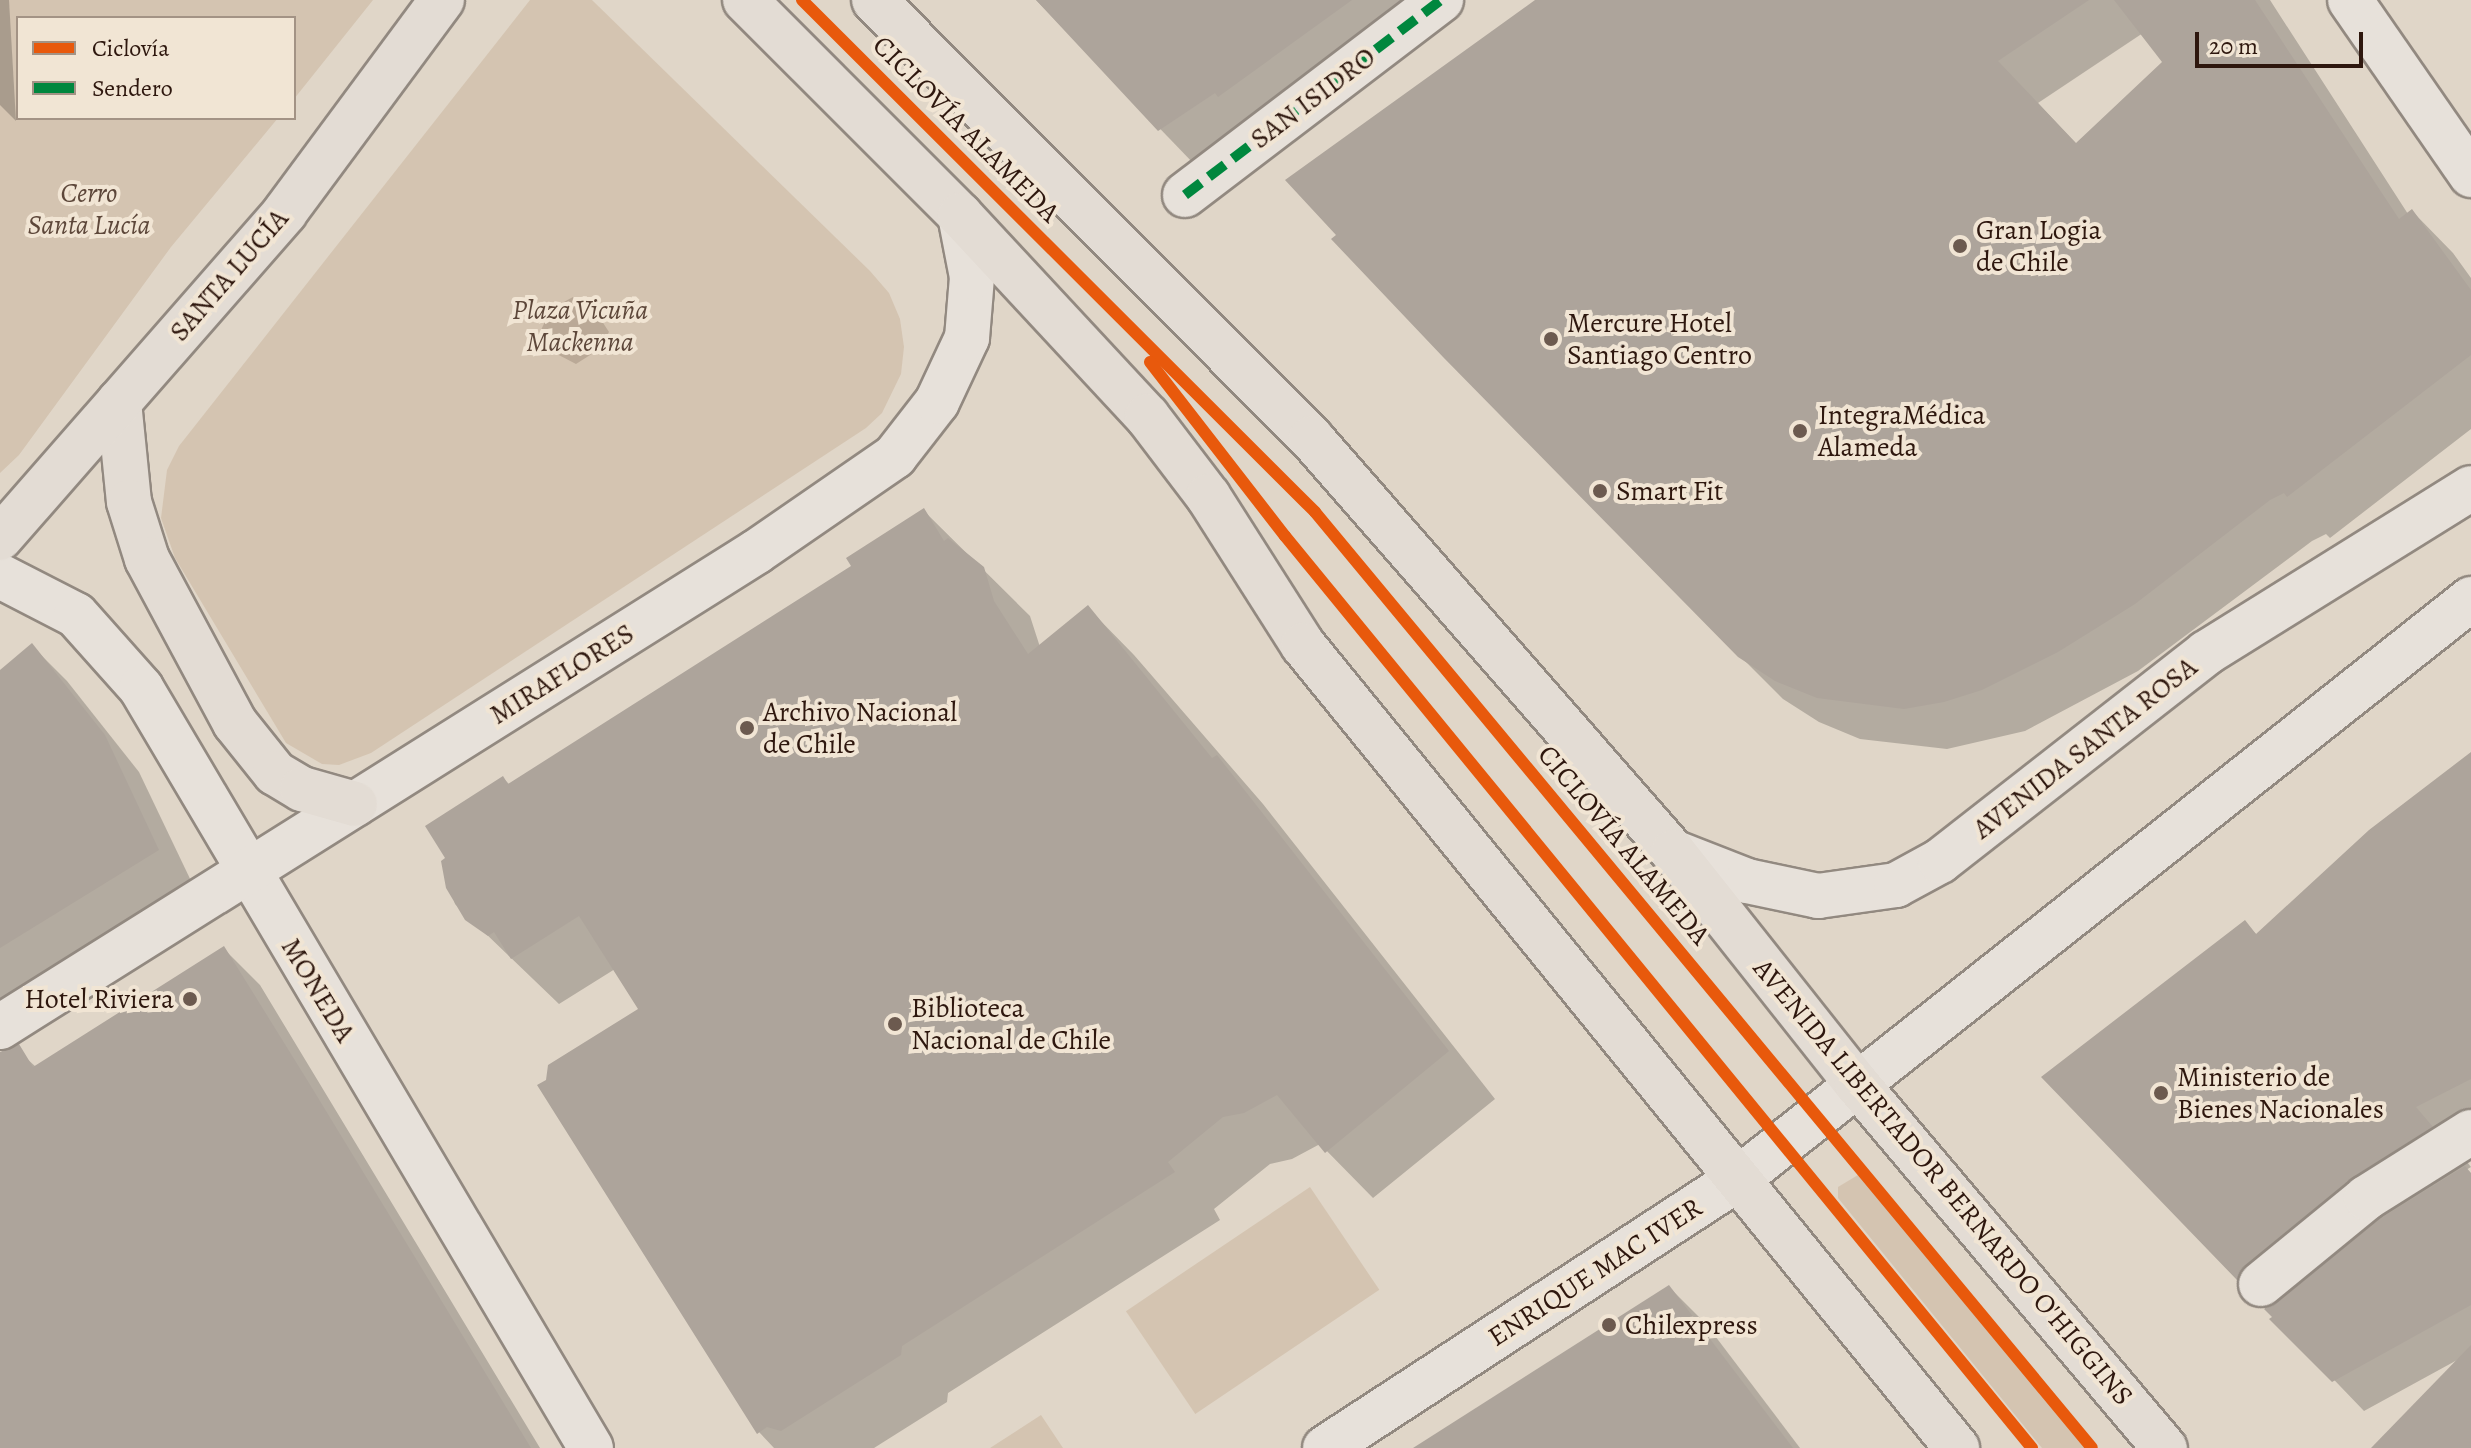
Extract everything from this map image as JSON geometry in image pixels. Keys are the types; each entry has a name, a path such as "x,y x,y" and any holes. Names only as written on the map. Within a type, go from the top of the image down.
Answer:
{"main road":[{"name":"SANTA LUCÍA","path":"0,538 285,212 442,0"},
{"path":"745,0 960,215 1147,416 1208,496 1303,645 1957,1448"},
{"name":"AVENIDA LIBERTADOR BERNARDO O'HIGGINS","path":"874,0 1311,438 1673,852 1857,1084 2165,1448"},
{"path":"119,402 129,502 147,559 235,723 275,773 302,789 355,804"}],"street":[{"name":"SAN ISIDRO","path":"1185,195 1441,0"},
{"path":"2350,0 2471,175"},
{"name":"MIRAFLORES","path":"0,1027 249,874 756,552 895,456 937,402 967,338 972,277 960,215"},
{"name":"AVENIDA SANTA ROSA","path":"1673,852 1747,881 1818,896 1896,885 1940,861 2206,653 2471,488"},
{"name":"MONEDA","path":"0,576 76,615 109,647 141,688 591,1448"},
{"path":"1857,1084 2471,599"},
{"name":"ENRIQUE MAC IVER","path":"1325,1448 1738,1179 1857,1084"},
{"path":"2261,1284 2366,1198 2471,1132"}],"green space":[{"name":"Cerro Santa Lucía","path":"0,0 373,0 296,96 296,16 16,16 16,120 276,120 171,247 19,455 0,473"},
{"name":"Plaza Vicuña Mackenna","path":"530,0 592,0 870,271 889,293 900,319 904,347 901,374 882,413 866,428 371,753 339,765 322,764 286,743 175,558 161,518 167,470 179,446"},
{"path":"1858,1175 1867,1179 2089,1448 2042,1448 1838,1198 1838,1187"},
{"path":"1310,1187 1379,1290 1195,1414 1126,1311"},
{"path":"1041,1415 1063,1448 990,1448"}],"shaded area":[{"path":"573,297 594,309 609,332 598,350 576,364 553,352 541,330 551,309"}],"building":[{"path":"1036,0 1352,0 1218,97 1215,93 1158,131"},
{"path":"1535,0 2089,0 1998,61 2076,143 2162,62 2114,0 2255,0 2399,219 2412,209 2471,290 2471,355 2287,497 2284,493 2270,500 2135,604 2058,652 1982,690 1944,702 1904,709 1817,698 1775,681 1738,657 1443,357 1331,239 1336,235 1285,180"},
{"name":"Biblioteca Nacional de Chile","path":"924,508 944,541 948,538 984,567 994,601 1028,654 1088,605 1212,758 1217,755 1449,1051 1325,1153 1277,1095 1244,1113 1223,1117 1168,1162 1175,1172 902,1346 901,1355 781,1431 767,1427 757,1434 537,1085 546,1080 548,1065 638,1009 579,916 511,959 494,932 488,936 465,920 446,888 441,861 445,858 425,826 503,776 508,784 851,566 846,558"},
{"path":"32,643 105,735 159,850 0,948 0,670"},
{"path":"2471,752 2471,1079 2416,1107 2433,1127 2350,1179 2245,1265 2237,1280 2041,1077 2245,920 2256,934 2369,830"},
{"path":"224,946 531,1448 0,1448 0,1052 19,1044 33,1067"},
{"path":"2465,1166 2471,1173 2471,1305 2332,1382 2269,1319 2272,1317 2264,1309 2381,1218"},
{"path":"1669,1285 1793,1448 1413,1448"},
{"path":"2471,1345 2471,1448 2371,1448"}],"marked path":[{"path":"1185,195 1441,0"}],"cycle path":[{"name":"CICLOVÍA ALAMEDA","path":"802,0 1315,512 2092,1448"},
{"path":"1150,362 1285,536 2032,1448"}],"place":[{"name":"Gran Logia de Chile","path":"1960,246"},
{"name":"Mercure Hotel Santiago Centro","path":"1551,339"},
{"name":"IntegraMédica Alameda","path":"1800,431"},
{"name":"Smart Fit","path":"1600,491"},
{"name":"Archivo Nacional de Chile","path":"747,728"},
{"name":"Hotel Riviera","path":"190,999"},
{"name":"Biblioteca Nacional de Chile","path":"895,1024"},
{"name":"Ministerio de Bienes Nacionales","path":"2161,1093"},
{"name":"Chilexpress","path":"1609,1325"}]}
